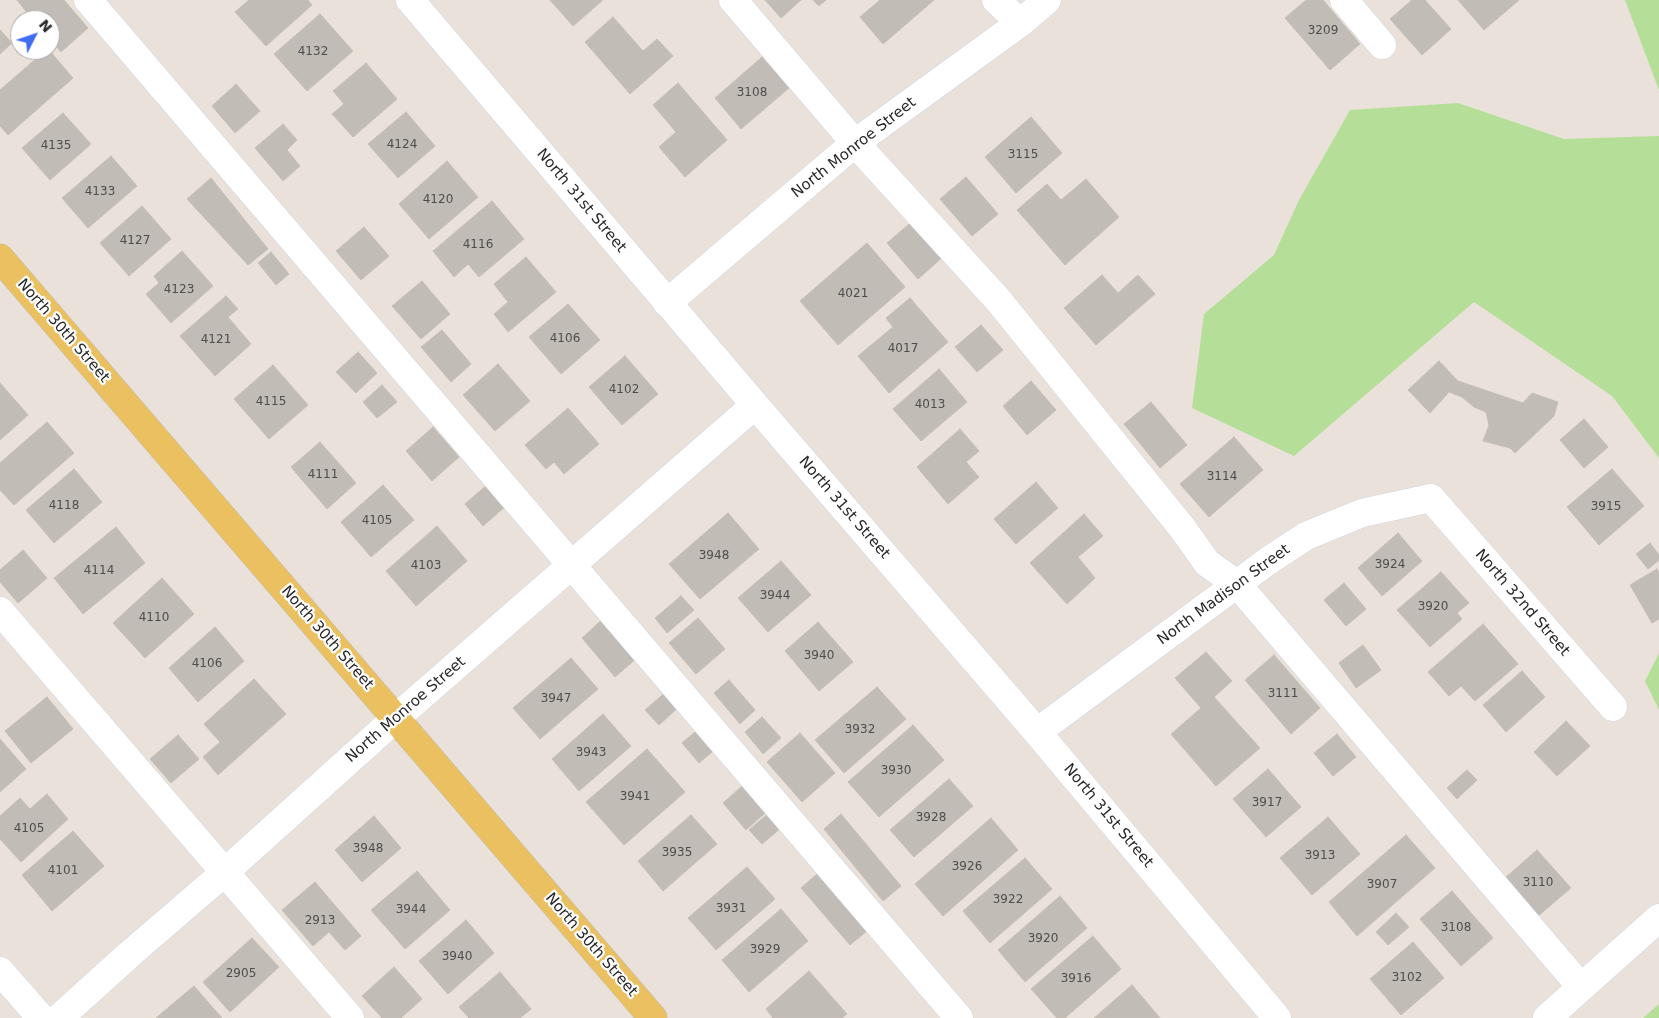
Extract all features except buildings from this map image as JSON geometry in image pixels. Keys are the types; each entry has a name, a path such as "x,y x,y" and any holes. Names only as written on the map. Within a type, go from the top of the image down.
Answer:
{"main road":[{"name":"North 30th Street","path":"0,258 653,1018"}],"street":[{"path":"88,0 959,1018"},
{"name":"North 31st Street","path":"410,0 755,405 1038,732 1277,1018"},
{"path":"733,0 855,143 999,301 1184,529 1207,563 1237,584 1581,988"},
{"path":"996,0 1020,23"},
{"name":"North Monroe Street","path":"668,303 855,143 1020,23 1046,0"},
{"path":"1344,0 1382,45"},
{"name":"North Monroe Street","path":"59,1018 396,718 755,405"},
{"name":"North Madison Street","path":"1038,732 1268,561 1306,536 1362,512 1431,498"},
{"name":"North 32nd Street","path":"1431,498 1613,707"},
{"path":"0,611 350,1018"},
{"path":"1546,1018 1659,918"},
{"path":"0,971 30,1013"}],"green space":[{"path":"1625,0 1659,0 1659,90"},
{"path":"1458,103 1564,139 1659,136 1659,458 1612,396 1474,302 1294,456 1192,408 1204,314 1274,255 1299,200 1350,110"},
{"path":"1659,653 1659,710 1645,681"},
{"path":"1659,1004 1659,1018 1643,1018"}]}
